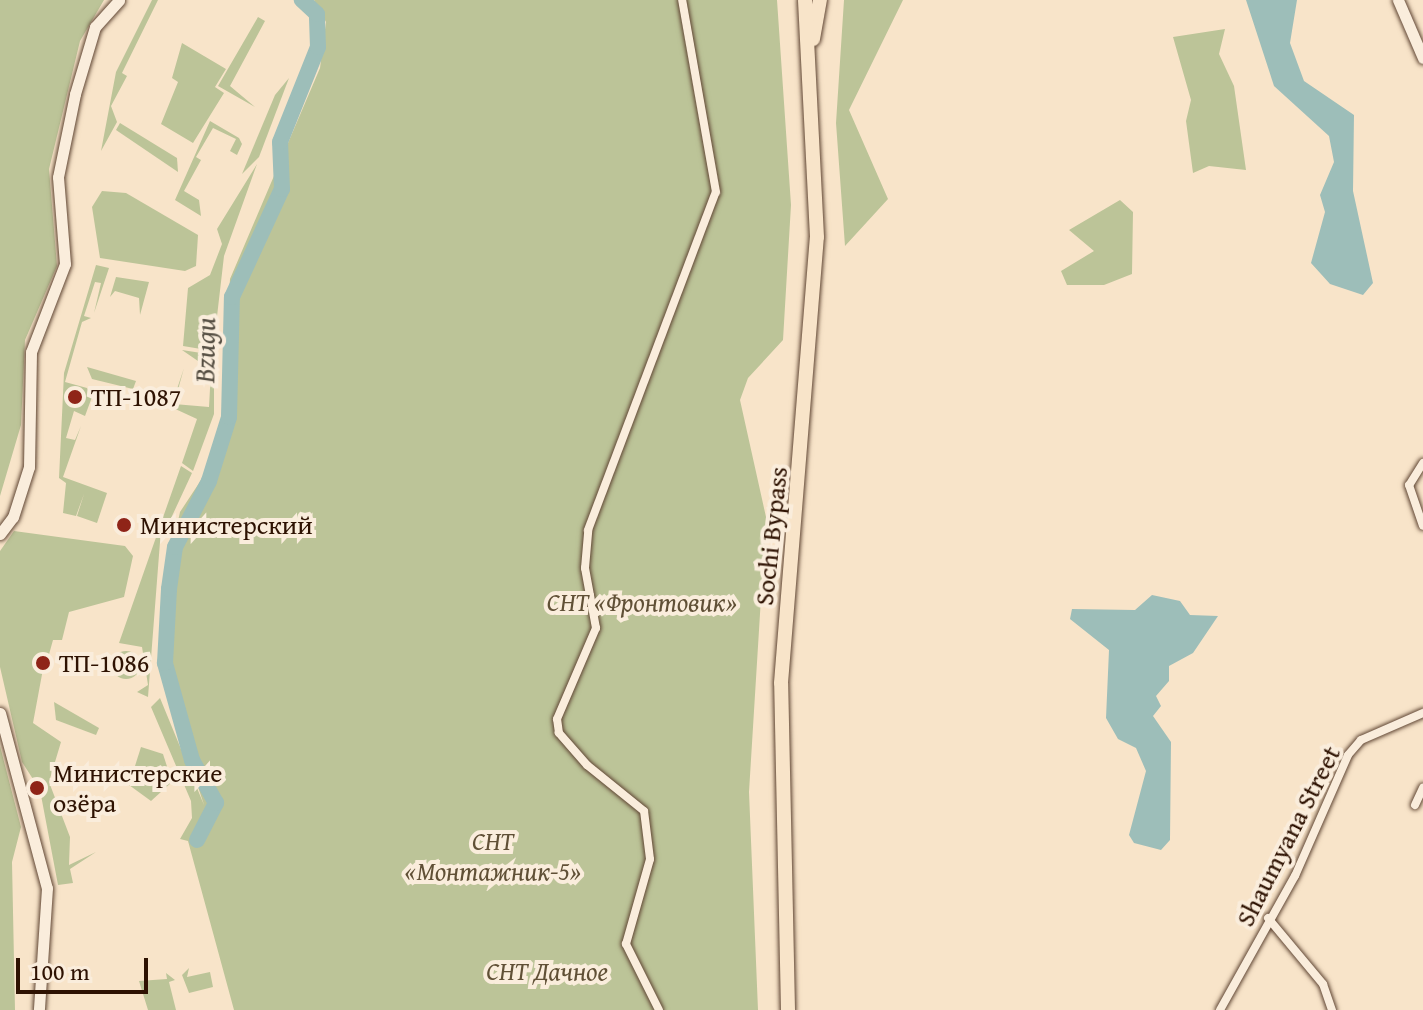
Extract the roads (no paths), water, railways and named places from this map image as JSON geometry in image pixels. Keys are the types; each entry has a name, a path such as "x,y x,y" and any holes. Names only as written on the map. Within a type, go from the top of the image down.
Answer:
{"highway":[{"path":"805,0 809,67"},
{"path":"809,67 820,0"},
{"name":"Sochi Bypass","path":"788,1010 781,715 797,505 816,323 809,67"}],"street":[{"path":"0,534 13,517 29,467 31,352 65,264 58,177 75,94 91,36 119,0"},
{"path":"659,1010 626,944 650,859 644,811 587,765 559,733 557,719 596,628 585,568 588,530 716,192 682,0"},
{"path":"1398,0 1423,58"},
{"path":"1423,463 1409,485 1423,526"},
{"path":"0,713 47,888 39,1010"},
{"name":"Shaumyana Street","path":"1220,1010 1348,755 1361,740 1423,713"},
{"path":"1415,805 1423,788"},
{"path":"1268,918 1323,984 1332,1010"}],"water":[{"path":"1246,0 1297,0 1290,43 1304,81 1354,115 1353,191 1373,283 1363,295 1330,284 1311,263 1325,212 1320,195 1334,162 1329,136 1274,86"},
{"path":"1152,595 1180,601 1190,615 1218,616 1193,653 1169,666 1169,681 1156,696 1161,706 1153,716 1171,742 1170,840 1161,850 1134,843 1129,835 1146,771 1136,748 1118,739 1106,718 1109,650 1070,619 1072,609 1135,610"}],"waterway":[{"name":"Bzugu","path":"197,840 216,803 192,760 165,663 169,589 175,547 209,481 229,417 232,297 282,189 280,142 318,47 317,14 302,0"}],"place":[{"name":"ТП-1087","path":"75,397"},
{"name":"Министерский","path":"124,525"},
{"name":"ТП-1086","path":"43,663"},
{"name":"Министерские озёра","path":"37,788"}],"park label":[{"name":"СНТ «Фронтовик»","path":"642,602"},
{"name":"СНТ «Монтажник-5»","path":"493,856"},
{"name":"СНТ Дачное","path":"547,971"}]}
